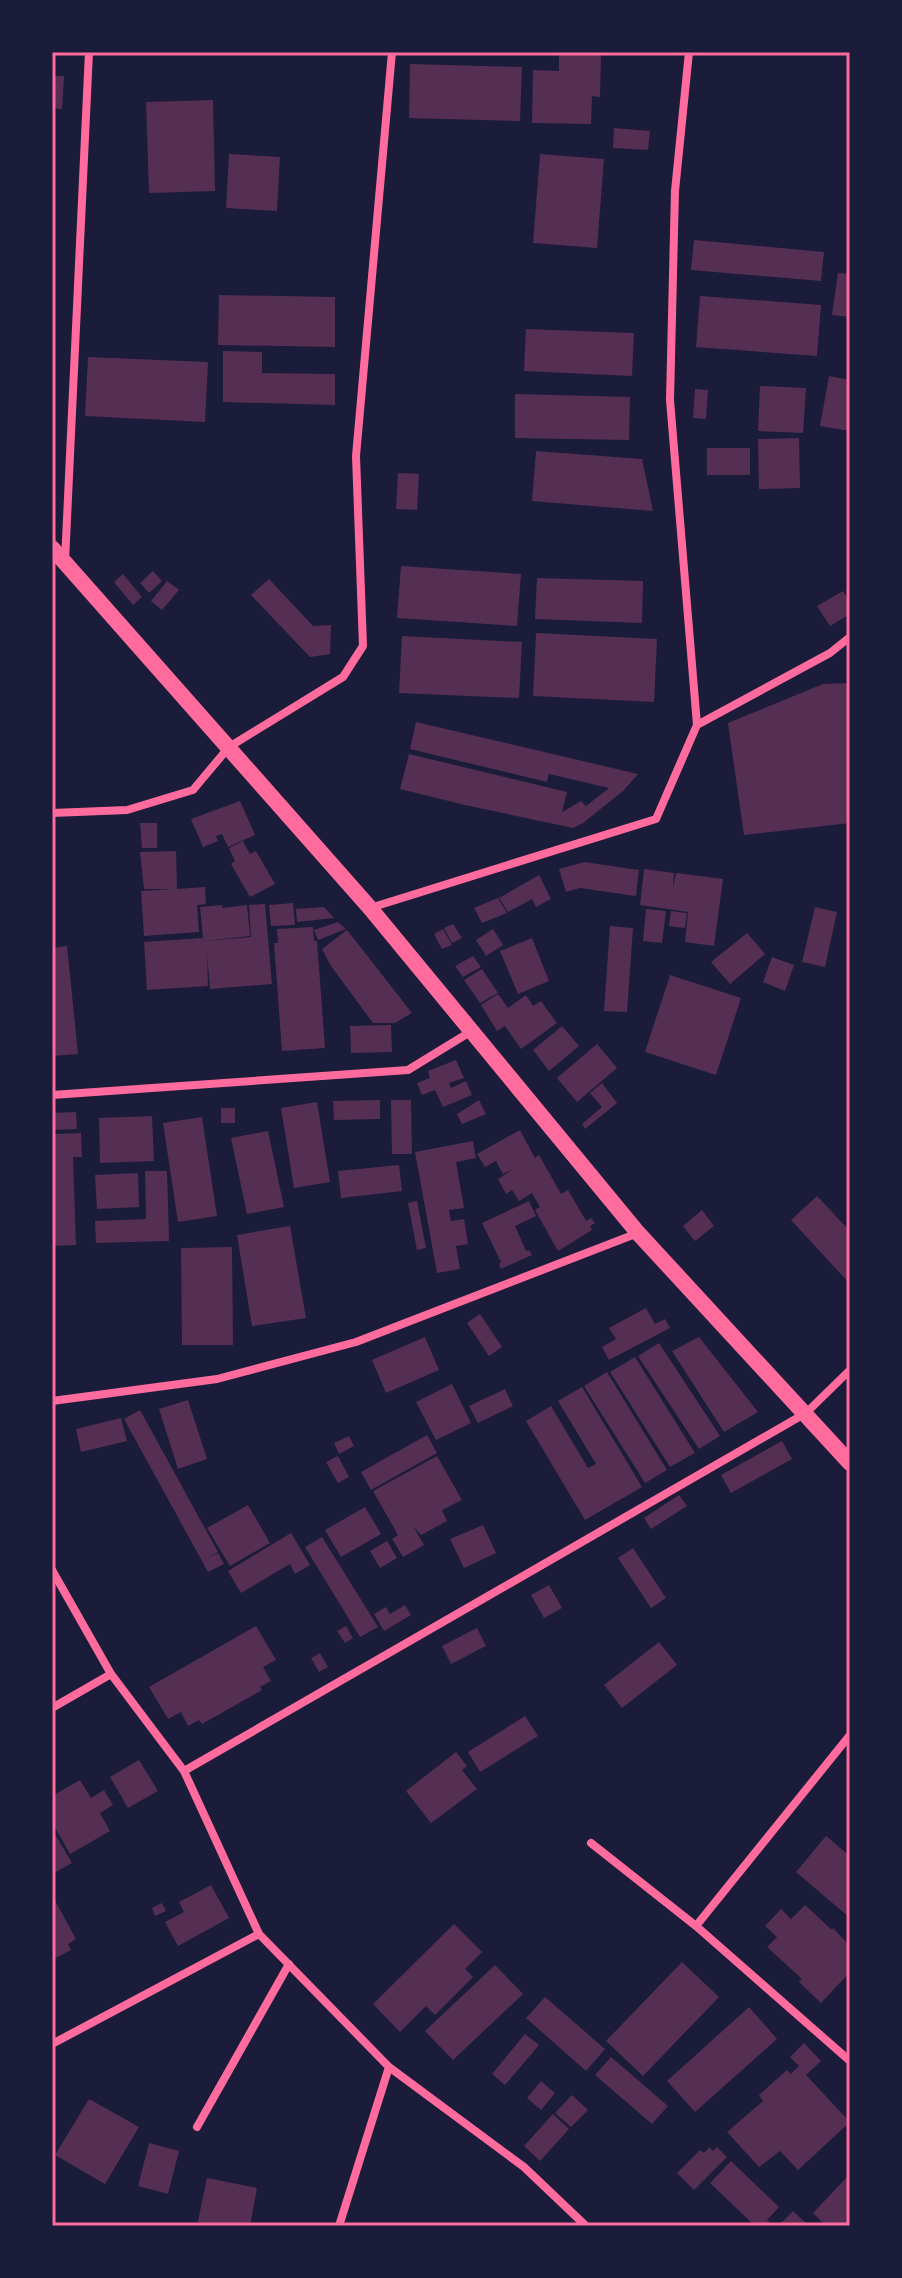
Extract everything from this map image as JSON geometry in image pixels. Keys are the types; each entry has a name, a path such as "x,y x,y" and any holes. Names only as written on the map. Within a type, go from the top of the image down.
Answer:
{"main road":[{"path":"52,548 370,908 638,1233 850,1463"}],"street":[{"path":"65,562 89,52"},
{"path":"52,813 127,810 193,790 229,747 343,677 363,646 356,456 392,52"},
{"path":"370,908 656,819 697,725 670,400 675,191 689,52"},
{"path":"697,725 830,653 850,637"},
{"path":"52,1095 408,1070 470,1032"},
{"path":"52,1401 217,1379 356,1342 638,1233"},
{"path":"184,1771 806,1413 850,1370"},
{"path":"52,1570 111,1674 184,1771 259,1934 389,2067 524,2167 586,2226"},
{"path":"52,1708 111,1674"},
{"path":"696,1926 850,1735"},
{"path":"591,1843 696,1926 850,2061"},
{"path":"52,2044 259,1934"},
{"path":"197,2127 289,1964"},
{"path":"339,2226 389,2067"}],"building":[{"path":"559,52 601,53 600,97 592,96 591,124 532,123 533,70 559,71"},
{"path":"410,64 522,67 520,121 409,118"},
{"path":"52,76 64,76 62,109 52,108"},
{"path":"213,100 215,191 149,193 146,102"},
{"path":"614,128 650,131 648,150 613,148"},
{"path":"229,154 280,157 277,211 226,208"},
{"path":"540,154 604,159 597,248 533,243"},
{"path":"694,240 824,252 821,281 691,270"},
{"path":"838,273 850,274 850,317 832,315"},
{"path":"219,295 335,297 335,347 218,345"},
{"path":"700,296 821,305 817,356 696,347"},
{"path":"526,329 634,333 632,376 524,371"},
{"path":"223,351 262,352 262,373 335,374 335,405 223,402"},
{"path":"88,357 208,362 205,422 85,416"},
{"path":"829,376 850,380 850,431 820,426"},
{"path":"760,386 806,388 803,433 758,431"},
{"path":"695,389 708,390 706,419 693,418"},
{"path":"515,394 630,397 629,440 515,438"},
{"path":"799,438 800,488 759,489 758,439"},
{"path":"707,448 750,448 750,475 707,475"},
{"path":"536,451 642,459 653,511 532,501"},
{"path":"398,473 419,474 417,510 396,509"},
{"path":"401,566 521,574 517,626 397,618"},
{"path":"153,571 162,581 149,593 140,583"},
{"path":"123,574 142,597 133,605 114,582"},
{"path":"537,578 643,581 642,623 535,619"},
{"path":"269,579 313,626 331,625 330,654 310,657 251,595"},
{"path":"167,581 179,590 162,610 151,601"},
{"path":"843,591 850,602 850,614 830,626 817,606"},
{"path":"536,633 657,639 654,702 533,696"},
{"path":"402,636 522,642 519,698 399,693"},
{"path":"850,683 850,823 744,835 728,723 823,684"},
{"path":"416,722 638,774 623,791 573,828 465,805 400,789 409,754 567,792 562,812 581,801 586,806 609,788 549,774 547,782 410,749"},
{"path":"240,801 255,835 228,847 222,834 216,836 218,841 203,847 191,819"},
{"path":"140,823 157,823 157,848 142,848"},
{"path":"243,841 250,854 256,851 275,884 250,897 231,864 235,861 229,848"},
{"path":"176,851 177,889 205,887 206,904 197,905 199,932 144,936 141,891 173,889 144,889 140,852"},
{"path":"584,862 639,870 636,896 580,888 566,892 559,869"},
{"path":"644,869 674,873 673,889 676,873 723,879 714,946 685,942 688,912 640,905"},
{"path":"539,875 551,899 536,907 532,899 508,912 499,898"},
{"path":"498,898 507,913 482,923 474,908"},
{"path":"293,903 295,925 271,926 269,905"},
{"path":"265,904 272,984 210,989 207,954 208,986 147,990 144,942 203,938 200,907 222,905 222,908 247,905 250,936 205,941 251,937 249,905"},
{"path":"324,907 334,918 297,922 296,909"},
{"path":"815,907 837,912 825,967 802,962"},
{"path":"646,909 666,911 662,943 643,941"},
{"path":"671,911 687,913 685,928 669,926"},
{"path":"338,922 346,929 318,940 314,930"},
{"path":"453,924 462,938 452,943 444,928"},
{"path":"610,926 633,928 627,1012 604,1011"},
{"path":"313,927 314,941 317,941 325,1048 282,1051 274,943 278,943 277,929"},
{"path":"443,929 452,945 442,949 434,934"},
{"path":"493,929 503,945 486,956 476,940"},
{"path":"347,930 412,1013 395,1023 373,1023 322,949"},
{"path":"747,933 765,954 730,984 711,962"},
{"path":"532,938 549,981 518,994 500,951"},
{"path":"67,946 78,1054 52,1056 52,948"},
{"path":"473,956 481,967 463,977 455,966"},
{"path":"772,957 794,965 785,991 763,982"},
{"path":"482,969 498,993 480,1003 464,980"},
{"path":"670,975 741,998 716,1075 645,1052"},
{"path":"498,994 508,1008 526,995 533,1006 541,1001 557,1023 521,1049 505,1026 497,1031 481,1005"},
{"path":"391,1025 392,1052 351,1053 350,1026"},
{"path":"562,1026 579,1046 549,1071 533,1050"},
{"path":"597,1044 617,1068 577,1102 557,1078"},
{"path":"456,1060 464,1078 449,1083 451,1088 466,1081 472,1095 443,1107 435,1090 422,1095 417,1083 430,1078 428,1071"},
{"path":"602,1083 617,1103 585,1129 582,1124 602,1107 590,1093"},
{"path":"380,1100 380,1119 334,1120 333,1101"},
{"path":"391,1100 411,1100 412,1154 392,1154"},
{"path":"479,1100 486,1114 462,1124 457,1114"},
{"path":"317,1102 330,1182 294,1188 281,1108"},
{"path":"221,1108 235,1108 235,1123 221,1123"},
{"path":"76,1112 77,1129 52,1130 52,1113"},
{"path":"152,1116 154,1161 100,1163 99,1118"},
{"path":"202,1117 217,1216 178,1222 163,1123"},
{"path":"520,1130 535,1158 539,1155 561,1194 568,1190 586,1221 591,1218 595,1223 590,1226 592,1230 558,1251 535,1210 540,1207 532,1193 519,1201 512,1190 506,1194 498,1179 513,1169 503,1174 496,1161 485,1167 477,1154"},
{"path":"268,1131 284,1207 247,1214 231,1138"},
{"path":"81,1133 82,1157 73,1157 76,1245 52,1246 52,1134"},
{"path":"473,1141 476,1158 456,1162 464,1208 449,1210 451,1221 464,1219 468,1244 456,1246 460,1269 437,1273 415,1152"},
{"path":"399,1165 402,1191 341,1198 338,1171"},
{"path":"145,1171 167,1171 169,1241 96,1243 95,1221 146,1219"},
{"path":"138,1173 139,1207 97,1209 95,1175"},
{"path":"817,1196 847,1228 850,1224 850,1284 791,1220"},
{"path":"417,1201 426,1248 417,1250 408,1203"},
{"path":"529,1201 536,1216 515,1226 526,1251 529,1250 532,1255 501,1269 501,1262 482,1223"},
{"path":"702,1210 714,1226 695,1241 683,1226"},
{"path":"290,1226 306,1318 252,1326 237,1235"},
{"path":"232,1247 233,1345 182,1345 181,1248"},
{"path":"646,1308 655,1324 665,1319 670,1328 609,1360 602,1347 616,1339 609,1328"},
{"path":"480,1314 502,1347 489,1356 467,1323"},
{"path":"425,1337 439,1370 386,1393 372,1360"},
{"path":"699,1337 758,1412 724,1432 672,1351"},
{"path":"659,1343 720,1436 699,1449 638,1356"},
{"path":"635,1357 695,1453 670,1467 610,1372"},
{"path":"607,1372 667,1470 645,1483 584,1386"},
{"path":"452,1384 471,1423 436,1440 416,1402"},
{"path":"582,1387 642,1487 585,1520 526,1421 551,1406 588,1468 596,1464 558,1401"},
{"path":"505,1389 513,1406 478,1423 469,1406"},
{"path":"188,1400 207,1459 178,1469 159,1409"},
{"path":"140,1410 218,1552 202,1561 124,1419"},
{"path":"121,1418 127,1441 81,1452 76,1429"},
{"path":"427,1435 437,1453 371,1490 361,1472"},
{"path":"349,1436 354,1446 339,1454 334,1443"},
{"path":"782,1441 792,1459 731,1493 721,1475"},
{"path":"338,1456 349,1477 338,1483 326,1462"},
{"path":"437,1456 462,1500 442,1510 447,1521 421,1535 413,1526 424,1545 403,1557 392,1539 398,1535 373,1491"},
{"path":"679,1495 687,1506 651,1529 644,1518"},
{"path":"248,1505 270,1543 230,1566 207,1528"},
{"path":"365,1507 381,1534 341,1557 325,1530"},
{"path":"483,1525 496,1553 464,1568 450,1539"},
{"path":"291,1533 310,1565 295,1574 290,1564 241,1593 228,1571"},
{"path":"322,1537 378,1627 360,1637 305,1547"},
{"path":"387,1541 397,1558 380,1568 370,1551"},
{"path":"633,1548 666,1598 651,1608 618,1558"},
{"path":"218,1553 224,1564 208,1572 202,1561"},
{"path":"549,1585 562,1608 544,1618 531,1595"},
{"path":"405,1605 411,1615 384,1631 374,1614 386,1607 390,1614"},
{"path":"256,1626 276,1660 263,1667 271,1681 260,1687 262,1690 202,1724 199,1720 188,1726 181,1712 168,1719 149,1687"},
{"path":"346,1626 353,1638 345,1643 337,1631"},
{"path":"477,1628 486,1646 451,1664 442,1646"},
{"path":"659,1642 677,1665 622,1708 604,1685"},
{"path":"320,1653 328,1667 319,1672 311,1658"},
{"path":"525,1716 538,1736 480,1772 468,1752"},
{"path":"456,1752 467,1766 462,1770 477,1789 431,1823 406,1791"},
{"path":"139,1760 158,1791 128,1808 110,1777"},
{"path":"80,1780 91,1798 104,1790 113,1805 100,1813 110,1831 70,1854 52,1822 52,1796"},
{"path":"52,1829 72,1863 52,1874"},
{"path":"826,1836 850,1856 850,1918 796,1872"},
{"path":"211,1885 229,1918 178,1946 165,1922 184,1912 179,1902"},
{"path":"52,1895 76,1939 68,1944 71,1950 52,1960"},
{"path":"162,1903 166,1911 155,1916 152,1908"},
{"path":"805,1905 850,1946 850,1972 821,2003 799,1982 802,1979 767,1947 777,1937 765,1926 781,1909 791,1919"},
{"path":"454,1924 482,1952 465,1969 473,1977 435,2015 426,2006 400,2032 373,2004"},
{"path":"682,1962 719,1997 643,2076 606,2041"},
{"path":"495,1965 523,1994 453,2060 425,2031"},
{"path":"545,1997 605,2049 586,2071 526,2018"},
{"path":"749,2007 777,2039 695,2112 667,2081"},
{"path":"525,2034 539,2045 505,2085 492,2074"},
{"path":"804,2043 821,2061 806,2075 850,2122 798,2170 780,2151 759,2167 727,2132 763,2101 759,2095 787,2070 791,2074 799,2066 790,2057"},
{"path":"611,2057 668,2106 652,2124 595,2075"},
{"path":"541,2081 555,2093 541,2110 527,2098"},
{"path":"572,2095 588,2110 571,2127 555,2113"},
{"path":"89,2099 139,2127 105,2184 55,2155"},
{"path":"553,2114 569,2129 540,2161 524,2146"},
{"path":"149,2143 179,2151 168,2194 138,2186"},
{"path":"709,2147 713,2151 717,2147 727,2157 694,2190 677,2173 700,2150 704,2153"},
{"path":"731,2161 779,2207 765,2226 755,2226 710,2183"},
{"path":"850,2174 850,2226 826,2226 813,2213"},
{"path":"207,2178 257,2188 250,2226 197,2226"},
{"path":"793,2211 809,2226 778,2226"}]}
